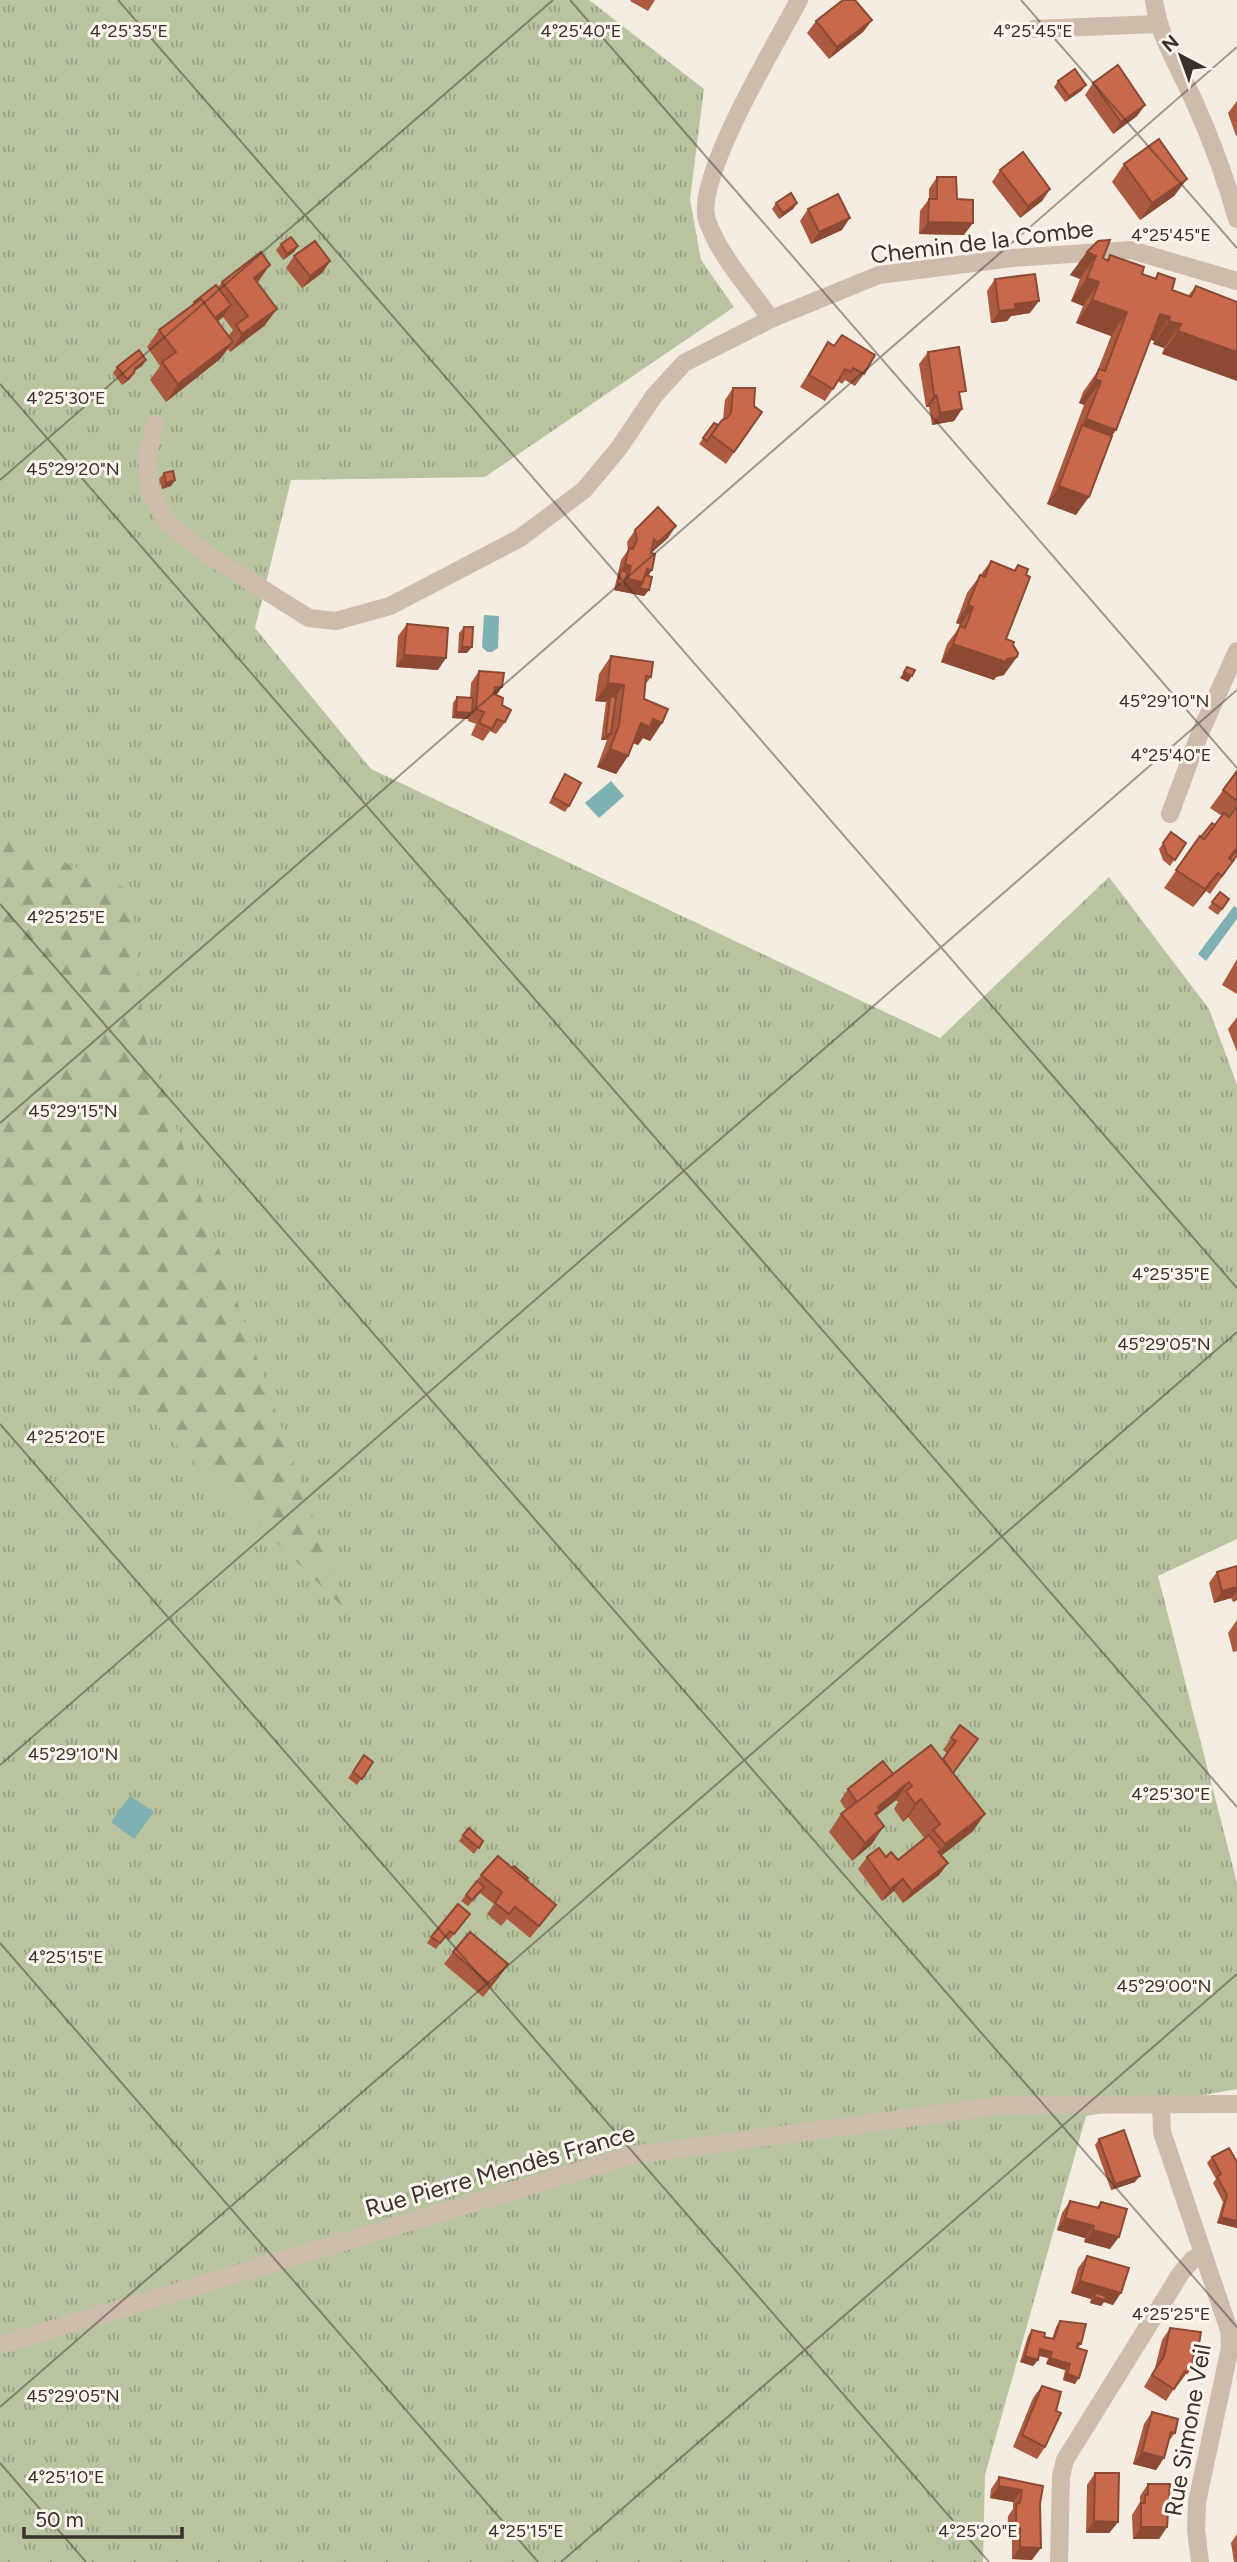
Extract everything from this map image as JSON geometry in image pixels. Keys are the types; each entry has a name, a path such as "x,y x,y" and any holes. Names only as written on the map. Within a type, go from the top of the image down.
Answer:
{"street":[{"path":"771,319 715,240 706,217 707,192 729,131 799,0"},
{"path":"1154,0 1157,23 1194,102 1229,190 1237,219"},
{"path":"1034,29 1157,23"},
{"name":"Chemin de la Combe","path":"155,424 147,458 151,494 169,524 208,555 309,618 336,621 390,607 520,538 584,490 619,448 654,396 684,363 771,319 880,275 1012,258 1131,250 1237,281"},
{"path":"1170,814 1200,733 1237,651"},
{"name":"Rue Pierre Mendès France","path":"0,2345 633,2155 1004,2105 1237,2104"},
{"name":"Rue Simone Veil","path":"1161,2106 1162,2132 1229,2330 1230,2348 1196,2502 1200,2562"},
{"path":"1059,2562 1061,2476 1065,2460 1185,2267 1203,2254"}],"green space":[{"path":"0,0 589,0 704,89 690,199 701,260 734,307 485,477 291,480 255,628 371,769 940,1038 1109,877 1209,1009 1237,1085 1237,1539 1158,1576 1237,1883 1237,2089 1086,2116 985,2475 983,2562 0,2562"},
{"path":"0,835 132,891 144,1035 345,1609 0,1273"}],"water":[{"path":"484,615 499,616 498,648 492,652 487,652 482,647"},
{"path":"611,781 624,796 599,818 585,803"},
{"path":"1234,906 1237,908 1237,919 1206,961 1198,954"},
{"path":"130,1796 154,1812 134,1839 111,1822"}],"building":[{"path":"843,0 855,0 872,20 837,47 816,21"},
{"path":"1118,65 1145,105 1121,122 1093,83"},
{"path":"1075,69 1086,85 1069,96 1058,81"},
{"path":"1159,139 1187,179 1152,203 1124,164"},
{"path":"1023,152 1050,189 1028,206 1000,170"},
{"path":"937,177 956,177 957,199 973,200 973,223 928,222 929,199 937,199"},
{"path":"791,193 797,203 783,213 776,203"},
{"path":"838,194 850,218 819,232 808,209"},
{"path":"291,237 298,246 287,254 281,244"},
{"path":"1110,240 1103,258 1108,261 1110,255 1144,267 1142,274 1156,279 1158,273 1175,279 1172,290 1191,297 1196,286 1237,302 1237,352 1178,331 1181,324 1169,321 1170,317 1160,314 1116,430 1086,419 1101,381 1095,379 1099,369 1105,371 1127,312 1092,300 1099,282 1087,278 1096,256 1087,252 1098,241"},
{"path":"315,241 330,261 310,276 294,256"},
{"path":"261,252 270,265 254,278 277,309 242,334 236,325 248,316 222,282"},
{"path":"1035,274 1039,301 1015,304 1016,309 999,311 995,279"},
{"path":"216,285 231,305 215,318 201,299 194,302"},
{"path":"201,299 233,342 178,384 162,362 176,352 159,330"},
{"path":"842,335 875,355 864,374 853,368 851,372 845,369 833,389 809,375 828,342 834,346"},
{"path":"959,347 966,391 959,392 962,409 940,413 937,396 934,395 928,352"},
{"path":"139,350 146,360 135,368 134,373 127,379 117,367"},
{"path":"733,388 755,388 754,406 762,412 734,452 711,435 731,413"},
{"path":"714,423 718,425 707,441 703,438"},
{"path":"1082,425 1112,436 1089,497 1059,486"},
{"path":"173,471 175,480 166,483 164,473"},
{"path":"658,507 676,526 657,543 654,539 652,570 647,569 643,582 628,579 631,566 625,564 629,548 633,549 637,540 635,530"},
{"path":"991,561 1015,571 1018,565 1028,569 1026,575 1030,577 1006,639 1014,642 1017,657 1007,659 1006,662 953,644 960,626 965,628 973,607 968,605 980,575 985,577"},
{"path":"621,570 627,572 624,585 618,584"},
{"path":"645,575 652,577 649,590 639,588"},
{"path":"407,624 448,628 446,658 404,655"},
{"path":"464,627 473,627 472,647 462,647"},
{"path":"611,656 653,662 651,677 646,676 644,699 668,709 662,723 653,719 650,727 641,723 628,756 610,749 619,725 624,685 608,683"},
{"path":"907,667 915,670 912,676 904,672"},
{"path":"479,671 504,673 502,687 495,687 494,694 503,698 502,705 511,710 505,722 497,719 492,729 479,723 484,712 476,709"},
{"path":"610,696 616,697 611,734 606,734"},
{"path":"457,697 473,698 472,713 456,712"},
{"path":"1237,771 1237,801 1223,790"},
{"path":"565,774 581,783 569,806 553,797"},
{"path":"1237,807 1237,848 1229,858 1233,861 1222,876 1218,873 1205,889 1176,870 1200,836 1204,839 1224,813 1229,817"},
{"path":"1212,823 1215,825 1204,839 1201,837"},
{"path":"1171,832 1186,843 1175,860 1167,854 1163,843"},
{"path":"1237,849 1237,855 1233,861 1230,859"},
{"path":"1220,892 1229,899 1222,909 1212,902"},
{"path":"1237,1566 1237,1587 1222,1591 1217,1572"},
{"path":"960,1725 978,1739 953,1773 943,1759 956,1741 951,1738"},
{"path":"931,1745 985,1814 945,1844 933,1830 940,1824 921,1799 915,1804 906,1791 912,1786 909,1782 878,1807 880,1810 875,1814 884,1826 865,1843 841,1814"},
{"path":"364,1755 373,1762 362,1779 353,1772"},
{"path":"883,1761 893,1774 857,1802 848,1789"},
{"path":"469,1828 483,1841 479,1848 463,1835"},
{"path":"929,1835 948,1863 912,1891 903,1879 890,1889 867,1857 879,1848 886,1857 891,1852 898,1860"},
{"path":"498,1856 556,1905 539,1926 515,1907 509,1914 495,1903 502,1892 481,1875"},
{"path":"514,1866 528,1878 526,1880 512,1868"},
{"path":"477,1881 484,1887 472,1900 466,1895"},
{"path":"458,1904 470,1914 454,1934 450,1931 440,1943 431,1937"},
{"path":"470,1932 508,1964 491,1985 453,1952"},
{"path":"1124,2130 1140,2176 1115,2184 1099,2139"},
{"path":"1229,2148 1237,2162 1237,2221 1221,2217 1227,2195 1217,2177 1221,2174 1212,2157"},
{"path":"1070,2201 1099,2208 1101,2202 1127,2209 1119,2237 1065,2218"},
{"path":"1087,2256 1129,2268 1121,2293 1080,2281"},
{"path":"1095,2293 1106,2296 1105,2300 1094,2297"},
{"path":"1060,2321 1086,2324 1081,2344 1078,2343 1077,2348 1087,2351 1079,2378 1067,2374 1070,2364 1050,2358 1052,2352 1040,2349 1038,2360 1025,2356 1032,2330 1045,2333 1044,2337 1054,2339"},
{"path":"1170,2328 1201,2332 1199,2344 1195,2344 1192,2366 1187,2373 1185,2371 1174,2389 1152,2375 1164,2356"},
{"path":"1042,2386 1061,2392 1056,2411 1061,2413 1045,2447 1022,2435"},
{"path":"1152,2412 1178,2419 1175,2433 1171,2432 1164,2458 1142,2452"},
{"path":"1095,2473 1119,2473 1118,2522 1094,2521"},
{"path":"999,2477 1043,2486 1040,2504 1041,2548 1020,2547 1020,2527 1016,2527 1016,2504 1020,2503 1022,2490 999,2486"},
{"path":"1148,2484 1170,2484 1167,2527 1141,2527 1141,2503 1145,2503 1145,2495 1148,2495"}]}
